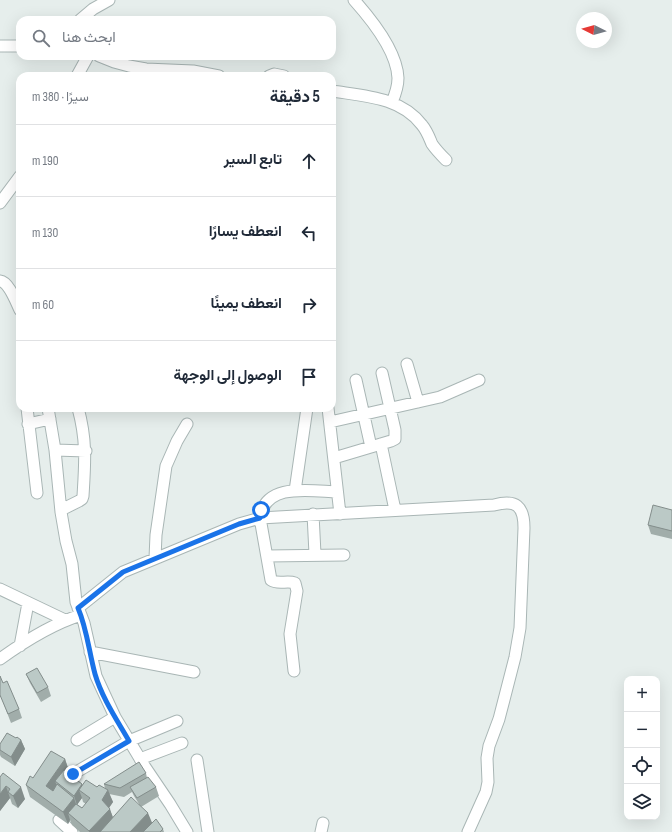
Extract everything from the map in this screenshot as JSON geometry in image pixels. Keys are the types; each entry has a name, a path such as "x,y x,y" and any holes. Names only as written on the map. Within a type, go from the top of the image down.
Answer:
{"street":[{"path":"85,16 93,9 109,0"},
{"path":"354,0 390,48 398,78 392,102"},
{"path":"0,46 16,46"},
{"path":"79,72 86,60"},
{"path":"109,60 146,69 193,70 202,72"},
{"path":"336,92 378,98 398,104 416,116 427,131 436,150 446,160"},
{"path":"0,203 16,181"},
{"path":"0,281 3,281 7,285 16,302"},
{"path":"407,364 418,402"},
{"path":"334,458 395,439 396,430 382,373"},
{"path":"356,380 363,415 376,446 395,510"},
{"path":"330,422 440,397 479,380"},
{"path":"26,412 37,493"},
{"path":"61,510 82,499 86,451 85,436 79,412"},
{"path":"295,491 305,412"},
{"path":"329,412 340,514"},
{"path":"28,424 49,413 55,450 61,510 66,541 72,564 75,593 99,684 141,766 170,804 187,832"},
{"path":"155,558 156,535 166,466 177,441 187,424"},
{"path":"55,450 86,451"},
{"path":"294,671 290,634 296,603 297,586 295,582 291,581 279,583 271,580 260,518 261,510 263,505 273,496 280,493 295,491 338,492"},
{"path":"0,660 20,646 79,612 123,572 239,524 260,518 494,504 504,502 512,503 519,506 524,518 520,628 515,657 499,720 489,746 487,758 488,782 486,792 468,832"},
{"path":"313,514 315,554"},
{"path":"267,556 315,554 344,555"},
{"path":"0,590 64,620"},
{"path":"20,646 28,603"},
{"path":"90,652 194,672"},
{"path":"77,740 115,716"},
{"path":"73,774 129,741 177,721"},
{"path":"141,766 182,743"},
{"path":"197,760 208,832"},
{"path":"60,820 72,832"}],"building":[{"path":"653,505 672,510 672,531 648,525"},
{"path":"37,668 48,687 37,693 26,674"},
{"path":"0,676 3,683 7,681 19,709 8,714 0,695"},
{"path":"7,733 21,740 11,757 0,750 0,744"},
{"path":"51,751 65,759 46,786 53,791 57,784 74,798 63,812 26,785 30,776 33,778"},
{"path":"139,762 146,773 120,788 104,784"},
{"path":"64,770 82,784 74,796 55,781"},
{"path":"3,773 21,787 13,796 8,792 10,789 6,786 0,794 0,777"},
{"path":"148,777 156,787 137,798 130,787"},
{"path":"86,780 97,787 99,785 108,790 102,800 110,809 89,831 68,813 76,804 82,808 90,798 79,790"},
{"path":"131,797 148,813 130,832 100,832"},
{"path":"156,819 163,829 160,832 143,832"}],"route":[{"path":"73,774 129,741 110,709 99,684 92,665 84,623 78,608 123,572 239,524 260,518 261,510"}]}
